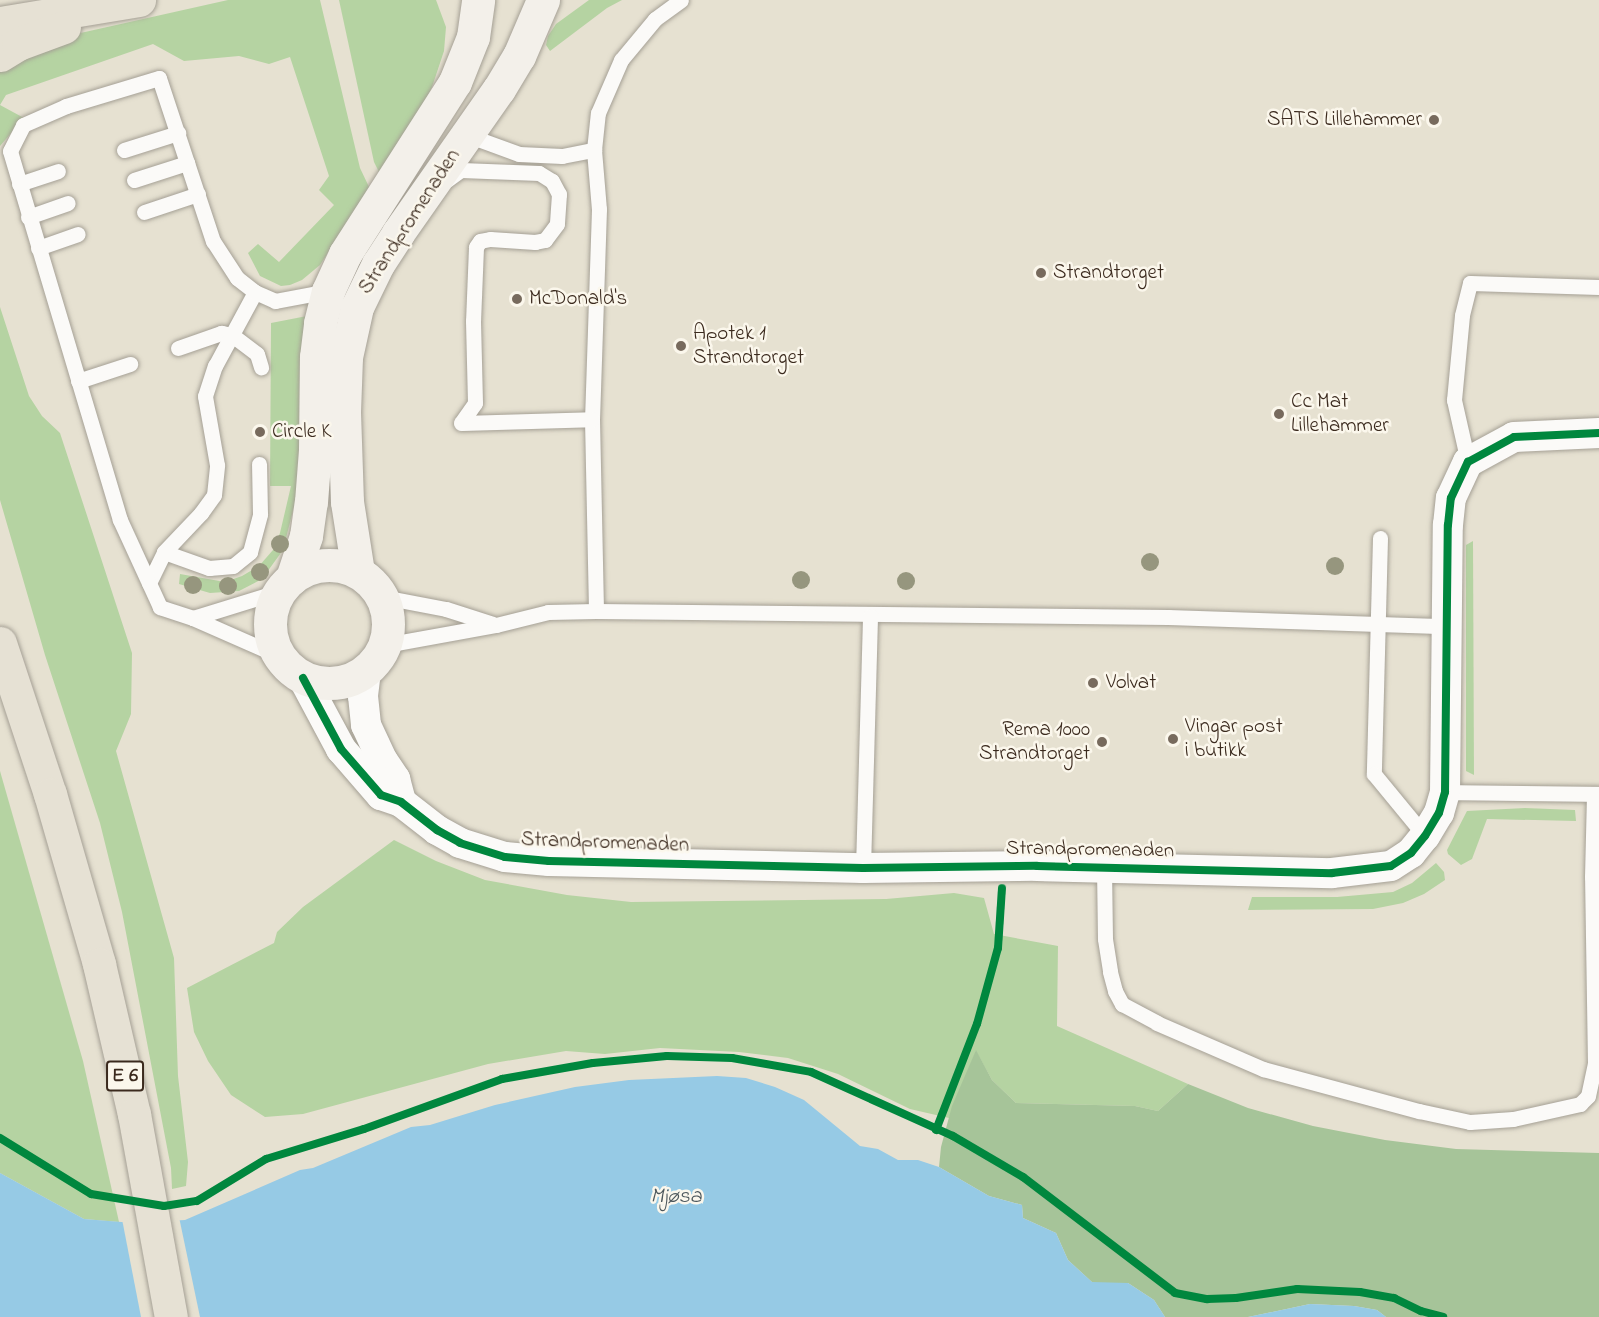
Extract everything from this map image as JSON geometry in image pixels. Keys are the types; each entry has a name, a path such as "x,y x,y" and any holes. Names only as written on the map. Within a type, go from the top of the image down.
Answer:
{"highway":[{"path":"0,23 135,1"},
{"path":"0,55 18,44 135,1"},
{"name":"E 6","path":"0,643 8,679 50,794 99,964 148,1187 171,1317"}],"street":[{"name":"Strandpromenaden","path":"286,584 306,536 311,502 315,450 316,357 320,323 328,291 345,254 455,82 473,37 478,0"},
{"name":"Strandpromenaden","path":"358,572 350,535 345,475 346,357 357,307 378,264 519,56 543,0"},
{"path":"1468,462 1514,437 1599,434"},
{"name":"Strandpromenaden","path":"303,678 341,749 381,795 401,802 437,830 460,843 527,860 863,868 1104,867 1364,871 1390,866 1411,853 1439,813 1445,792 1446,626 1451,498 1468,462"},
{"path":"324,565 342,566 358,572 372,583 383,597 388,613 389,629 378,660 352,680 336,684 319,683 303,678 289,669 279,656 272,640 269,624 272,607 286,584 307,569 324,565"},
{"path":"366,671 363,696 366,724 383,761 395,779 401,802"}],"lane":[{"path":"596,611 592,419 599,208 594,150 598,113 621,60 655,19 681,0"},
{"path":"279,656 193,618 159,607 120,520 10,151 23,125 93,98 159,78 213,241 237,278 255,292 275,302 328,291"},
{"path":"124,150 178,133"},
{"path":"467,135 519,154 562,156 594,150"},
{"path":"134,180 187,163"},
{"path":"380,294 402,248 449,176 461,170 539,173 552,181 559,194 557,224 545,240 535,242 490,239 480,242 476,247 473,321 475,403 461,423 592,419"},
{"path":"19,184 58,171"},
{"path":"144,212 198,194"},
{"path":"28,217 68,203"},
{"path":"38,248 78,234"},
{"path":"1468,462 1454,400 1462,315 1470,283 1599,287"},
{"path":"148,583 164,552 201,513 214,495 217,465 205,396 215,366 255,292"},
{"path":"178,348 221,333 232,335 257,354 261,367"},
{"path":"78,381 130,364"},
{"path":"164,552 209,568 233,566 250,552 260,514 260,464"},
{"path":"1380,538 1374,774 1425,836"},
{"path":"193,618 286,584"},
{"path":"383,597 446,609 496,625"},
{"path":"385,645 496,625 548,612 596,611 870,616 1168,617 1446,626"},
{"path":"863,868 870,616"},
{"path":"1104,867 1105,939 1114,991 1122,1004 1157,1023 1263,1069 1419,1111 1470,1122 1513,1119 1580,1104 1588,1096 1595,1064 1592,877 1596,794 1445,792"}],"green space":[{"path":"228,0 320,0 360,168 370,189 320,265 302,280 281,286 260,276 248,253 258,244 279,262 334,205 319,190 329,176 290,57 269,64 239,56 184,61 153,44 6,95 0,105 0,70 76,34"},
{"path":"339,0 436,0 446,27 444,51 432,87 421,110 380,174 374,162"},
{"path":"589,0 622,0 607,8 550,51 546,45 548,36 556,24"},
{"path":"0,105 24,118 0,146"},
{"path":"0,307 29,396 42,416 60,433 132,653 131,714 116,751 174,958 178,1076 188,1162 186,1186 172,1189 171,1168 122,912 100,823 45,655 0,500"},
{"path":"307,316 300,483 283,550 262,579 239,591 210,593 179,584 180,574 225,582 242,576 259,566 273,550 280,533 291,486 270,486 271,323"},
{"path":"1473,541 1474,775 1466,771 1466,545"},
{"path":"0,771 83,1061 119,1222 84,1219 0,1173"},
{"path":"1525,808 1575,810 1576,821 1487,819 1472,859 1461,865 1448,854 1447,850 1467,811"},
{"path":"394,840 436,861 485,880 567,895 631,902 886,899 954,893 984,898 994,934 1058,946 1057,1026 1188,1084 1158,1111 1135,1106 1016,1103 992,1080 976,1051 949,1118 910,1109 838,1074 788,1058 739,1052 660,1048 605,1054 566,1051 488,1064 303,1114 265,1117 231,1095 208,1061 194,1032 187,988 274,943 277,932 303,907"},
{"path":"1436,863 1444,872 1445,880 1424,894 1403,903 1373,909 1248,910 1252,897 1337,897 1393,892 1412,883"},
{"path":"976,1050 992,1080 1016,1103 1135,1106 1158,1111 1188,1084 1248,1108 1313,1126 1385,1140 1456,1149 1599,1153 1599,1317 1386,1317 1377,1310 1354,1306 1310,1304 1248,1317 1165,1317 1154,1300 1128,1283 1093,1283 1068,1260 1056,1233 1023,1218 1022,1205 989,1196 939,1167 941,1147 952,1106"}],"water":[{"name":"Mjøsa","path":"717,1076 746,1078 775,1087 804,1100 860,1146 878,1149 898,1160 918,1160 939,1167 989,1196 1022,1205 1023,1218 1056,1233 1068,1260 1092,1282 1128,1283 1154,1300 1165,1317 0,1317 0,1173 84,1219 134,1223 185,1220 300,1170 313,1168 411,1127 430,1125 495,1105 575,1087 629,1080"},
{"path":"1310,1304 1354,1306 1377,1310 1386,1317 1248,1317"}],"pier":[{"path":"179,1217 200,1317 141,1317 122,1219"}],"cycle path":[{"path":"303,678 341,749 381,795 401,802 437,830 460,843 505,857 549,861 863,868 1037,866 1332,873 1391,866 1411,853 1425,836 1439,813 1445,792 1448,525 1451,498 1468,462 1514,437 1599,433"},
{"path":"936,1130 977,1024 998,948 1002,888"},
{"path":"0,1138 91,1194 164,1206 197,1201 266,1159 364,1129 502,1079 593,1063 667,1056 732,1058 811,1072 953,1136 1023,1177 1175,1293 1207,1299 1236,1298 1297,1289 1360,1292 1394,1298 1421,1311 1443,1317"}],"place":[{"name":"SATS Lillehammer","path":"1434,120"},
{"name":"Strandtorget","path":"1041,273"},
{"name":"McDonald's","path":"517,299"},
{"name":"Apotek 1 Strandtorget","path":"681,346"},
{"name":"Cc Mat Lillehammer","path":"1279,414"},
{"name":"Circle K","path":"260,432"},
{"name":"Volvat","path":"1093,683"},
{"name":"Vingar post i butikk","path":"1173,739"},
{"name":"Rema 1000 Strandtorget","path":"1102,742"}]}
